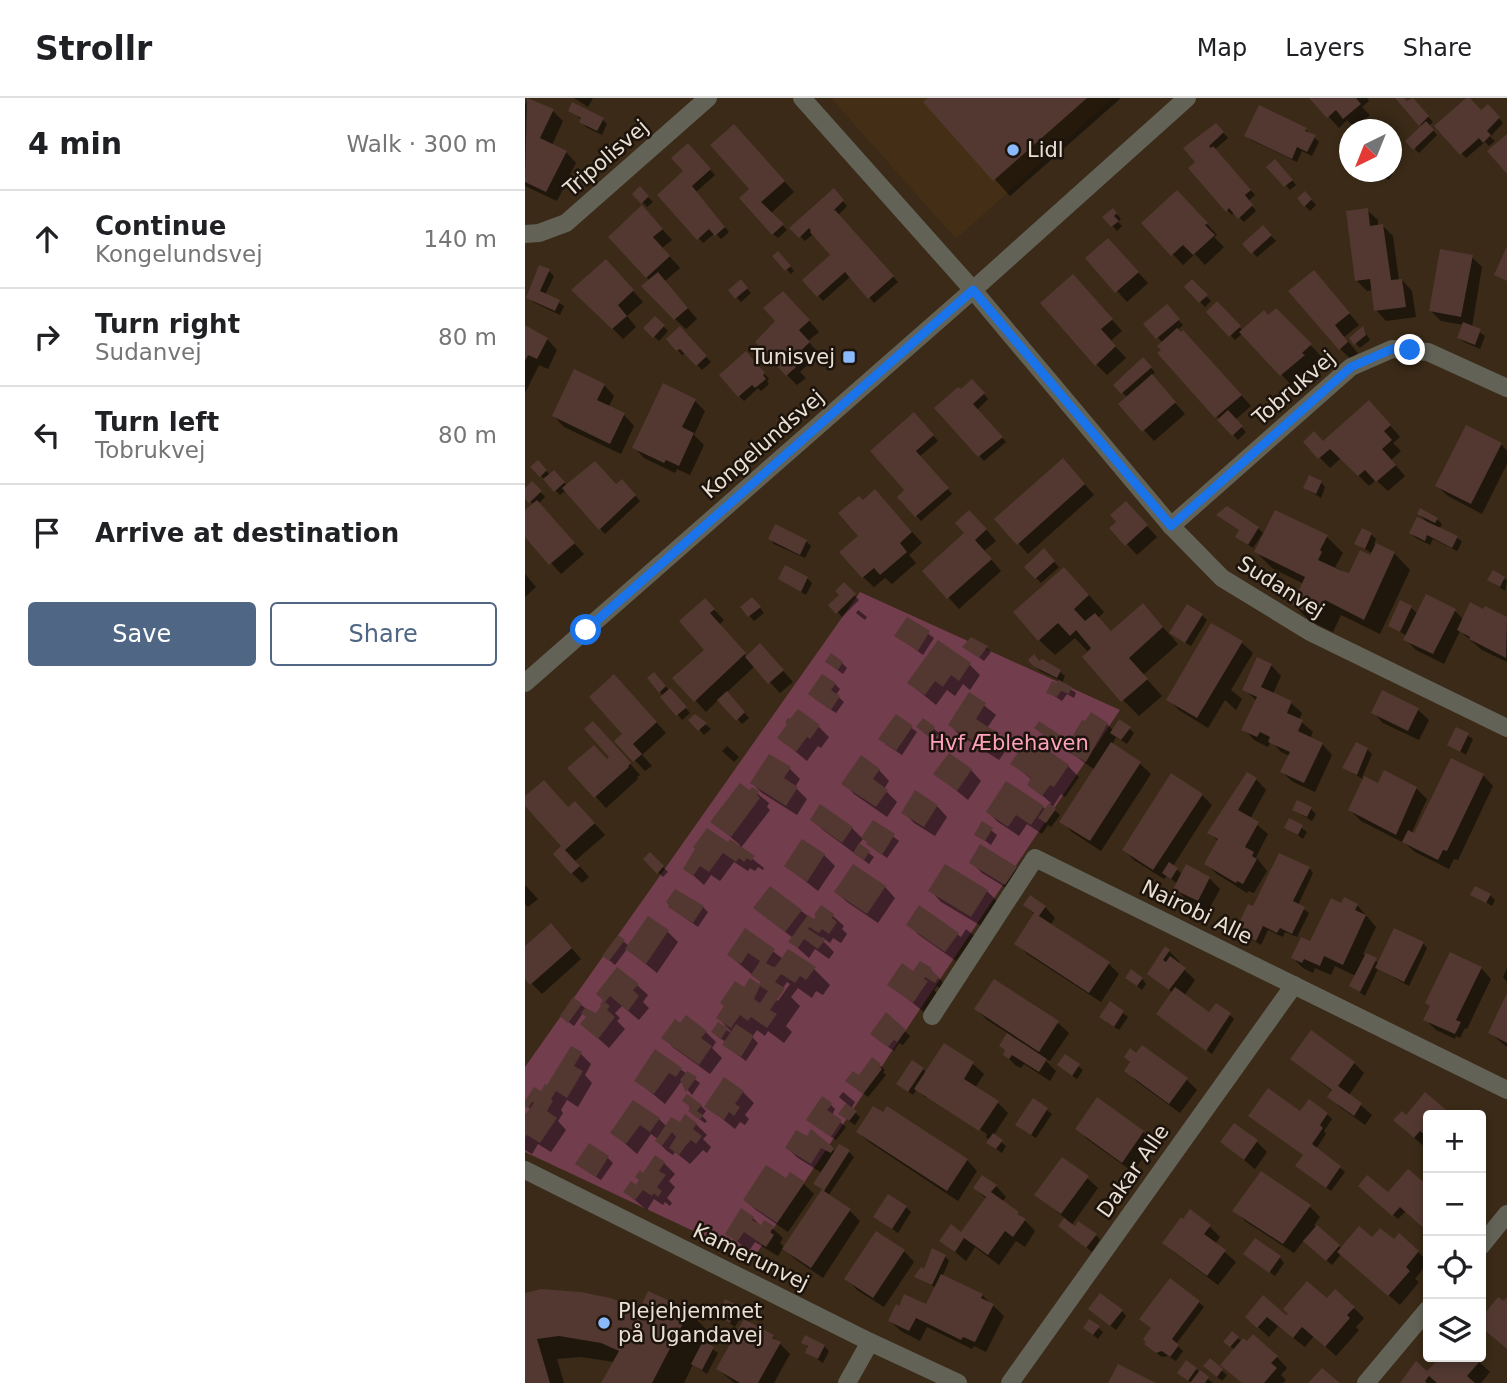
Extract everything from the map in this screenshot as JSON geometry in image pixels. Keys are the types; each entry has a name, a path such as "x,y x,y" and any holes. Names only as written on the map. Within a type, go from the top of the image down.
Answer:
{"street":[{"name":"Tripolisvej","path":"525,234 539,233 566,223 708,98"},
{"path":"801,98 973,290"},
{"name":"Kongelundsvej","path":"525,683 973,290 1187,98"},
{"name":"Sudanvej","path":"973,290 1171,526 1222,578 1312,633 1507,728"},
{"name":"Tobrukvej","path":"1171,526 1351,367 1392,349 1428,352 1507,388"},
{"name":"Nairobi Alle","path":"932,1016 1035,858 1507,1090"},
{"name":"Dakar Alle","path":"1010,1383 1294,985"},
{"name":"Kamerunvej","path":"525,1170 958,1383"},
{"path":"1486,1240 1507,1214"},
{"path":"1366,1383 1423,1315"},
{"path":"847,1383 870,1342"}],"shaded area":[{"path":"831,98 1113,98 956,239"}],"green space":[{"name":"Hvf Æblehaven","path":"860,592 1120,710 753,1259 525,1152 525,1067"}],"building":[{"path":"527,98 554,109 540,138 567,151 546,192 525,182"},
{"path":"928,98 1087,98 993,181 923,102"},
{"path":"1309,98 1356,98 1361,104 1343,119 1336,110 1327,118"},
{"path":"1395,98 1404,98 1407,101 1413,98 1429,116 1419,126"},
{"path":"1466,98 1470,98 1481,110 1488,104 1500,117 1487,131 1491,135 1483,143 1479,138 1460,155 1434,126"},
{"path":"572,102 604,118 597,131 579,122 581,118 568,111"},
{"path":"1259,105 1316,135 1307,152 1297,147 1292,159 1244,136"},
{"path":"1426,121 1434,130 1413,150 1405,141"},
{"path":"1216,123 1224,132 1209,146 1213,146 1251,190 1245,195 1253,205 1238,219 1229,208 1226,212 1188,168 1195,162 1183,148"},
{"path":"734,124 785,181 761,202 784,224 772,235 739,198 749,189 710,145"},
{"path":"1507,134 1507,174 1487,151"},
{"path":"688,143 711,169 692,186 725,227 715,236 709,229 697,240 657,195 683,171 671,158"},
{"path":"1275,159 1293,180 1284,187 1266,167"},
{"path":"640,186 649,196 641,204 632,194"},
{"path":"834,188 844,200 833,211 835,210 894,276 868,299 845,272 817,297 802,280 830,255 809,228 799,238 789,228"},
{"path":"1177,190 1208,223 1205,225 1215,235 1193,255 1183,245 1171,256 1141,223"},
{"path":"1305,191 1312,199 1304,207 1297,198"},
{"path":"642,205 663,229 653,237 670,256 646,278 608,237"},
{"path":"1113,208 1117,213 1114,216 1119,221 1111,227 1102,217"},
{"path":"1368,208 1370,226 1383,224 1391,280 1402,279 1406,307 1374,311 1370,279 1355,281 1346,211"},
{"path":"1263,225 1272,235 1251,254 1242,244"},
{"path":"1108,238 1139,272 1115,293 1085,258"},
{"path":"1507,246 1507,281 1494,275"},
{"path":"1440,249 1473,255 1461,317 1429,311"},
{"path":"778,251 791,266 785,271 772,256"},
{"path":"606,259 634,290 618,305 627,316 612,329 571,290"},
{"path":"539,265 550,269 540,291 560,300 555,311 526,298"},
{"path":"1314,270 1350,313 1335,325 1348,342 1339,350 1288,291"},
{"path":"658,272 688,308 674,320 641,286"},
{"path":"1073,274 1113,319 1101,329 1116,346 1095,366 1040,303"},
{"path":"741,279 748,288 735,299 728,290"},
{"path":"1192,279 1208,295 1199,303 1184,287"},
{"path":"783,291 810,320 799,330 810,342 791,360 796,367 786,376 755,342 775,321 763,308"},
{"path":"1217,301 1241,326 1229,337 1206,312"},
{"path":"1167,304 1180,319 1156,339 1143,324"},
{"path":"1276,308 1312,344 1302,353 1305,355 1280,376 1239,332 1264,310 1268,315"},
{"path":"655,316 665,325 653,338 643,328"},
{"path":"1463,322 1481,329 1475,345 1457,338"},
{"path":"525,325 548,338 537,359 528,355 525,361"},
{"path":"680,326 707,356 696,366 680,349 676,351 666,339"},
{"path":"1363,326 1366,335 1354,345 1349,338"},
{"path":"1177,328 1181,332 1183,330 1242,395 1215,418 1157,353 1161,350 1157,346"},
{"path":"746,351 765,373 763,375 766,379 755,388 752,385 738,397 719,375"},
{"path":"1143,357 1152,367 1121,394 1113,385"},
{"path":"574,369 605,384 597,400 625,413 610,444 552,416"},
{"path":"1152,374 1176,402 1142,432 1118,404"},
{"path":"972,379 985,393 973,404 1003,437 978,457 934,408 958,387 961,389"},
{"path":"663,383 696,399 682,427 694,433 679,466 666,460 664,463 632,448"},
{"path":"1369,400 1391,425 1384,431 1392,440 1382,449 1396,465 1376,482 1365,470 1358,476 1330,449 1318,459 1303,442 1314,431 1323,441"},
{"path":"1228,410 1243,426 1232,436 1217,420"},
{"path":"914,412 934,435 916,451 949,488 915,517 897,497 904,490 870,451"},
{"path":"1466,425 1502,443 1471,504 1435,486"},
{"path":"1063,458 1085,484 1017,545 994,519"},
{"path":"538,460 547,470 540,477 530,467"},
{"path":"595,461 616,484 622,479 636,495 599,530 562,488"},
{"path":"554,470 565,482 554,492 543,479"},
{"path":"1309,475 1322,481 1316,494 1303,488"},
{"path":"532,481 542,491 529,503 525,499 525,488"},
{"path":"875,489 912,532 900,543 907,552 880,575 874,568 862,578 839,552 858,536 838,513 859,496 863,500"},
{"path":"537,500 575,543 549,565 525,537 525,510"},
{"path":"1126,501 1148,525 1125,546 1109,528 1116,522 1110,515"},
{"path":"1227,506 1259,527 1248,545 1235,537 1239,530 1216,515"},
{"path":"1420,508 1438,518 1435,523 1417,514"},
{"path":"969,510 987,529 975,540 992,559 947,599 922,571 964,533 955,523"},
{"path":"1275,510 1328,535 1318,560 1340,570 1349,573 1360,550 1370,555 1376,543 1395,552 1364,620 1325,600 1316,617 1292,605 1305,577 1254,552"},
{"path":"1417,517 1458,536 1452,548 1427,535 1425,541 1409,533"},
{"path":"775,524 807,540 800,555 768,539"},
{"path":"1362,528 1372,533 1365,549 1354,544"},
{"path":"1044,548 1055,561 1035,579 1024,567"},
{"path":"785,565 808,577 801,592 778,579"},
{"path":"1064,567 1089,595 1074,609 1085,621 1095,613 1111,631 1143,603 1163,627 1129,658 1148,679 1121,702 1082,657 1091,648 1076,630 1070,636 1058,623 1038,641 1013,612"},
{"path":"1493,570 1505,577 1500,587 1487,580"},
{"path":"844,582 856,594 836,614 828,605 839,595 835,591"},
{"path":"1426,594 1456,609 1433,654 1403,640"},
{"path":"752,597 761,607 748,617 740,607"},
{"path":"705,598 715,609 710,613 746,653 694,702 672,678 704,650 679,621"},
{"path":"1400,600 1412,606 1400,632 1388,626"},
{"path":"1470,602 1507,617 1506,658 1457,630"},
{"path":"1187,604 1203,614 1185,643 1169,633"},
{"path":"907,617 930,631 918,651 894,636"},
{"path":"1211,623 1243,641 1197,718 1166,700"},
{"path":"971,637 988,646 979,658 962,647"},
{"path":"938,640 971,663 959,681 951,675 943,687 935,681 925,695 907,683"},
{"path":"760,643 784,670 768,684 745,657"},
{"path":"831,653 843,662 838,670 825,662"},
{"path":"1034,654 1039,661 1042,659 1061,670 1057,678 1033,666 1028,660"},
{"path":"1257,657 1272,664 1261,687 1292,701 1287,713 1303,720 1298,731 1323,743 1304,783 1280,772 1290,752 1268,742 1270,737 1260,732 1257,737 1241,730 1257,697 1242,690"},
{"path":"654,672 666,686 659,693 647,678"},
{"path":"614,674 657,722 633,744 642,754 633,762 614,741 622,734 589,697"},
{"path":"822,674 836,683 831,690 840,696 831,710 808,694"},
{"path":"1059,680 1072,687 1069,694 1061,691 1057,697 1046,693 1052,681 1057,683"},
{"path":"670,688 687,707 676,716 660,697"},
{"path":"1382,690 1419,708 1408,731 1371,713"},
{"path":"727,691 745,712 736,721 717,700"},
{"path":"969,692 986,703 976,719 999,734 988,751 948,725"},
{"path":"798,709 820,725 796,752 777,738 788,718"},
{"path":"1091,712 1108,723 1086,762 1069,753 1073,745 1069,742 1082,720 1085,721"},
{"path":"695,714 707,723 698,731 688,720"},
{"path":"896,714 913,726 896,751 878,739"},
{"path":"923,718 935,727 929,736 916,727"},
{"path":"1119,719 1131,727 1121,740 1110,733"},
{"path":"593,721 631,763 594,798 567,768 594,745 607,759 609,757 584,729"},
{"path":"1039,721 1069,741 1064,749 1034,728"},
{"path":"1456,727 1469,733 1460,752 1447,745"},
{"path":"1029,737 1069,765 1054,787 1050,785 1042,796 1027,785 1031,778 1010,764"},
{"path":"1111,742 1141,762 1090,841 1059,822"},
{"path":"1356,742 1368,748 1357,775 1342,768"},
{"path":"949,753 972,769 957,791 933,774"},
{"path":"769,754 791,767 784,778 798,787 786,806 750,783"},
{"path":"861,755 880,769 873,779 888,790 876,807 841,784"},
{"path":"1451,758 1484,774 1447,851 1443,850 1438,860 1402,842 1408,830 1414,833"},
{"path":"1384,770 1417,787 1396,835 1348,810 1364,776 1378,783"},
{"path":"1247,772 1257,778 1238,810 1259,822 1245,847 1254,852 1252,856 1257,859 1243,884 1237,881 1236,883 1204,864 1218,839 1207,833"},
{"path":"1171,773 1203,794 1153,870 1122,850"},
{"path":"544,780 568,807 575,801 595,823 565,850 580,866 571,874 553,854 561,846 525,806 525,796"},
{"path":"1006,781 1044,806 1031,825 1016,815 1008,827 986,812"},
{"path":"740,783 749,790 752,787 759,791 757,795 760,798 731,837 710,822"},
{"path":"915,790 938,805 924,827 901,813"},
{"path":"1297,800 1312,807 1307,817 1292,810"},
{"path":"1049,803 1056,809 1046,823 1038,818"},
{"path":"820,804 853,827 842,843 810,820"},
{"path":"1289,818 1303,825 1298,835 1284,828"},
{"path":"873,820 895,834 882,855 861,838"},
{"path":"982,821 993,828 985,841 974,835"},
{"path":"707,828 755,856 751,861 747,858 744,862 739,858 736,862 723,853 709,872 700,866 693,876 683,869 695,849 693,847"},
{"path":"802,839 825,854 807,882 784,866"},
{"path":"859,843 870,851 864,860 853,853"},
{"path":"980,844 1017,867 1005,885 969,863"},
{"path":"650,852 664,866 657,874 643,859"},
{"path":"1279,853 1310,867 1293,901 1305,907 1292,934 1280,928 1277,933 1263,926 1256,941 1235,931 1248,904 1253,906"},
{"path":"1169,862 1178,868 1171,879 1162,873"},
{"path":"853,864 886,886 867,914 834,892"},
{"path":"945,864 988,890 971,917 928,891"},
{"path":"1186,864 1210,877 1198,901 1173,889"},
{"path":"770,886 802,910 785,932 753,908"},
{"path":"1475,886 1491,894 1486,903 1470,895"},
{"path":"675,889 704,906 693,923 668,907 666,902"},
{"path":"1030,895 1046,906 1039,916 1110,962 1089,993 1014,944 1034,913 1023,905"},
{"path":"1344,897 1358,904 1355,910 1366,915 1343,965 1324,956 1320,966 1304,959 1302,963 1291,958 1301,937 1310,941 1331,898 1341,903"},
{"path":"821,905 834,914 832,918 837,922 829,934 822,929 819,933 809,927 808,929 825,940 818,949 804,939 798,948 788,942 808,915 814,919"},
{"path":"919,905 959,933 945,952 906,925"},
{"path":"648,916 669,930 646,964 625,949"},
{"path":"551,923 572,948 530,985 525,979 525,946"},
{"path":"745,928 775,949 766,963 771,966 775,967 788,949 816,967 806,980 800,976 795,983 781,974 775,982 785,988 770,1010 777,1014 767,1028 751,1017 748,1021 740,1015 731,1028 716,1018 724,1006 720,1003 735,981 744,987 750,978 759,984 761,982 751,975 760,961 748,953 741,964 727,955","holes":["760,986 768,991 760,1003 754,999"]},
{"path":"1394,928 1424,942 1404,982 1375,968"},
{"path":"618,935 625,940 609,961 602,956"},
{"path":"1165,946 1170,950 1163,960 1166,962 1170,956 1186,968 1169,990 1147,974"},
{"path":"1450,952 1482,967 1456,1020 1461,1022 1455,1034 1423,1020 1430,1006 1425,1003"},
{"path":"1366,953 1377,958 1360,992 1349,986"},
{"path":"920,961 932,968 930,970 939,977 935,983 925,977 928,981 913,1003 887,985 902,963 913,971"},
{"path":"617,967 639,984 633,990 639,996 628,1011 610,996 605,1002 610,1006 607,1010 615,1017 598,1039 580,1024 586,1017 581,1013 585,1008 596,1013 603,1000 596,994"},
{"path":"1131,969 1143,978 1137,986 1125,978"},
{"path":"994,979 1059,1021 1039,1052 974,1009"},
{"path":"1175,987 1209,1012 1216,1003 1231,1013 1206,1051 1156,1014"},
{"path":"1507,993 1507,1043 1488,1033"},
{"path":"573,997 582,1004 568,1023 560,1016"},
{"path":"1110,1001 1124,1011 1114,1027 1099,1017"},
{"path":"886,1012 906,1030 897,1042 894,1040 888,1047 870,1034"},
{"path":"686,1015 707,1031 701,1038 712,1046 699,1065 661,1038 675,1019 680,1023"},
{"path":"718,1022 728,1028 721,1039 711,1032"},
{"path":"736,1024 754,1036 741,1057 722,1045"},
{"path":"1311,1030 1355,1062 1338,1086 1362,1103 1354,1116 1327,1097 1332,1090 1290,1059"},
{"path":"1007,1033 1047,1059 1039,1072 1012,1055 1009,1059 1003,1055 1005,1050 999,1046"},
{"path":"944,1043 974,1062 964,1079 999,1101 979,1131 914,1089"},
{"path":"1142,1045 1188,1078 1169,1104 1124,1071 1130,1062 1124,1057 1130,1048 1136,1053"},
{"path":"571,1046 582,1052 574,1066 583,1071 567,1098 556,1091 551,1099 553,1101 547,1111 557,1118 540,1143 527,1135 525,1138 525,1115 534,1103 528,1108 525,1101 534,1087 541,1091 545,1084 547,1085"},
{"path":"655,1049 682,1068 676,1077 669,1073 654,1094 634,1081"},
{"path":"1065,1054 1080,1064 1072,1076 1057,1065"},
{"path":"872,1057 881,1064 879,1066 882,1069 863,1094 845,1081 853,1071 859,1075"},
{"path":"912,1060 924,1068 908,1092 896,1084"},
{"path":"687,1071 697,1077 686,1092 680,1080"},
{"path":"724,1077 744,1091 735,1104 740,1107 734,1116 729,1112 724,1120 704,1107"},
{"path":"1268,1088 1300,1111 1309,1099 1328,1113 1320,1125 1323,1128 1312,1144 1341,1166 1326,1188 1295,1166 1303,1155 1248,1116"},
{"path":"1425,1092 1446,1110 1423,1110 1423,1134 1420,1131 1414,1138 1393,1120 1402,1111 1406,1115"},
{"path":"687,1094 702,1105 697,1111 703,1115 700,1120 688,1111 691,1107 682,1101"},
{"path":"822,1096 832,1103 827,1110 842,1120 831,1137 806,1120"},
{"path":"1097,1097 1144,1131 1122,1163 1075,1129"},
{"path":"1033,1098 1048,1108 1031,1135 1015,1125"},
{"path":"633,1100 660,1118 650,1132 640,1125 626,1144 610,1133"},
{"path":"846,1103 857,1111 849,1121 838,1114"},
{"path":"873,1106 883,1112 887,1106 968,1159 947,1191 856,1132"},
{"path":"685,1114 697,1123 693,1129 702,1136 696,1144 691,1140 679,1155 669,1148 676,1137 672,1132 662,1146 655,1141 671,1117 680,1122"},
{"path":"1234,1123 1258,1140 1244,1160 1220,1142"},
{"path":"811,1129 834,1148 831,1153 821,1148 811,1164 785,1148 796,1130 807,1136"},
{"path":"993,1133 1003,1140 996,1149 986,1143"},
{"path":"589,1143 609,1156 596,1177 575,1164"},
{"path":"839,1144 850,1150 824,1191 851,1209 811,1268 782,1249 822,1189 813,1184"},
{"path":"655,1155 665,1162 659,1171 666,1175 657,1187 662,1191 658,1197 643,1190 635,1200 623,1192 631,1181 636,1185 639,1180 635,1177 640,1170 643,1173"},
{"path":"1062,1157 1089,1176 1061,1214 1034,1195"},
{"path":"766,1165 786,1178 790,1172 805,1182 777,1223 743,1200"},
{"path":"1408,1169 1423,1182 1423,1228 1400,1207 1392,1216 1358,1186 1367,1175 1388,1192"},
{"path":"1261,1171 1311,1205 1283,1244 1232,1211"},
{"path":"982,1175 997,1185 991,1192 1026,1219 1013,1237 1005,1231 988,1255 964,1238 955,1252 939,1241 951,1224 961,1232 986,1197 973,1188"},
{"path":"888,1194 907,1206 892,1229 873,1217"},
{"path":"741,1208 761,1225 764,1220 774,1226 770,1232 774,1235 766,1247 744,1232 737,1242 725,1234"},
{"path":"1190,1209 1211,1225 1204,1234 1226,1250 1207,1276 1162,1243"},
{"path":"1064,1218 1075,1226 1078,1221 1097,1234 1086,1248 1058,1226"},
{"path":"1317,1225 1340,1245 1326,1261 1303,1241"},
{"path":"1359,1226 1372,1237 1380,1228 1394,1239 1399,1233 1419,1251 1406,1267 1410,1271 1388,1296 1337,1252"},
{"path":"876,1231 905,1250 873,1298 844,1279"},
{"path":"1255,1238 1281,1256 1269,1273 1243,1254"},
{"path":"932,1248 946,1255 932,1285 914,1277 921,1267 924,1269"},
{"path":"941,1274 983,1294 981,1298 994,1304 975,1342 963,1337 961,1340 916,1318 909,1331 888,1321 904,1294 926,1304"},
{"path":"1170,1278 1200,1301 1172,1339 1179,1345 1170,1357 1162,1351 1156,1353 1144,1344 1146,1342 1143,1339 1151,1328 1139,1319"},
{"path":"1307,1281 1327,1298 1335,1289 1355,1307 1347,1315 1350,1318 1325,1347 1302,1327 1293,1338 1267,1317 1257,1328 1245,1317 1263,1295 1288,1314 1283,1309"},
{"name":"Plejehjemmet på Ugandavej","path":"541,1289 581,1292 640,1308 648,1291 690,1310 652,1383 601,1383 619,1351 601,1343 559,1336 537,1339 550,1383 525,1383 525,1293"},
{"path":"1100,1293 1123,1310 1110,1326 1088,1309"},
{"path":"1498,1297 1504,1301 1507,1297 1507,1349 1486,1331 1486,1312"},
{"path":"725,1299 739,1306 730,1323 716,1315"},
{"path":"744,1319 774,1335 772,1338 781,1342 758,1383 740,1383 716,1369"},
{"path":"1089,1319 1100,1326 1093,1335 1083,1328"},
{"path":"1232,1331 1239,1337 1230,1347 1223,1342"},
{"path":"1253,1334 1278,1356 1271,1363 1277,1368 1264,1383 1242,1383 1220,1365 1243,1338 1247,1341"},
{"path":"805,1335 825,1345 818,1359 805,1353 808,1346 801,1343"},
{"path":"703,1341 714,1347 702,1370 691,1364"},
{"path":"1210,1358 1223,1369 1217,1377 1203,1366"},
{"path":"1186,1360 1197,1368 1188,1381 1177,1373"},
{"path":"1416,1361 1427,1371 1435,1362 1479,1362 1467,1376 1475,1383 1437,1383 1429,1376 1425,1381 1427,1383 1400,1383"},
{"path":"1118,1364 1156,1383 1108,1383"},
{"path":"1322,1368 1340,1383 1308,1383"},
{"path":"1200,1370 1209,1377 1205,1383 1190,1383"}],"place":[{"name":"Lidl","path":"1013,150"},
{"name":"Tunisvej","path":"849,357"},
{"name":"Plejehjemmet på Ugandavej","path":"604,1323"}],"route":[{"path":"586,630 973,290 1171,526 1351,367 1392,349 1410,350"}]}
